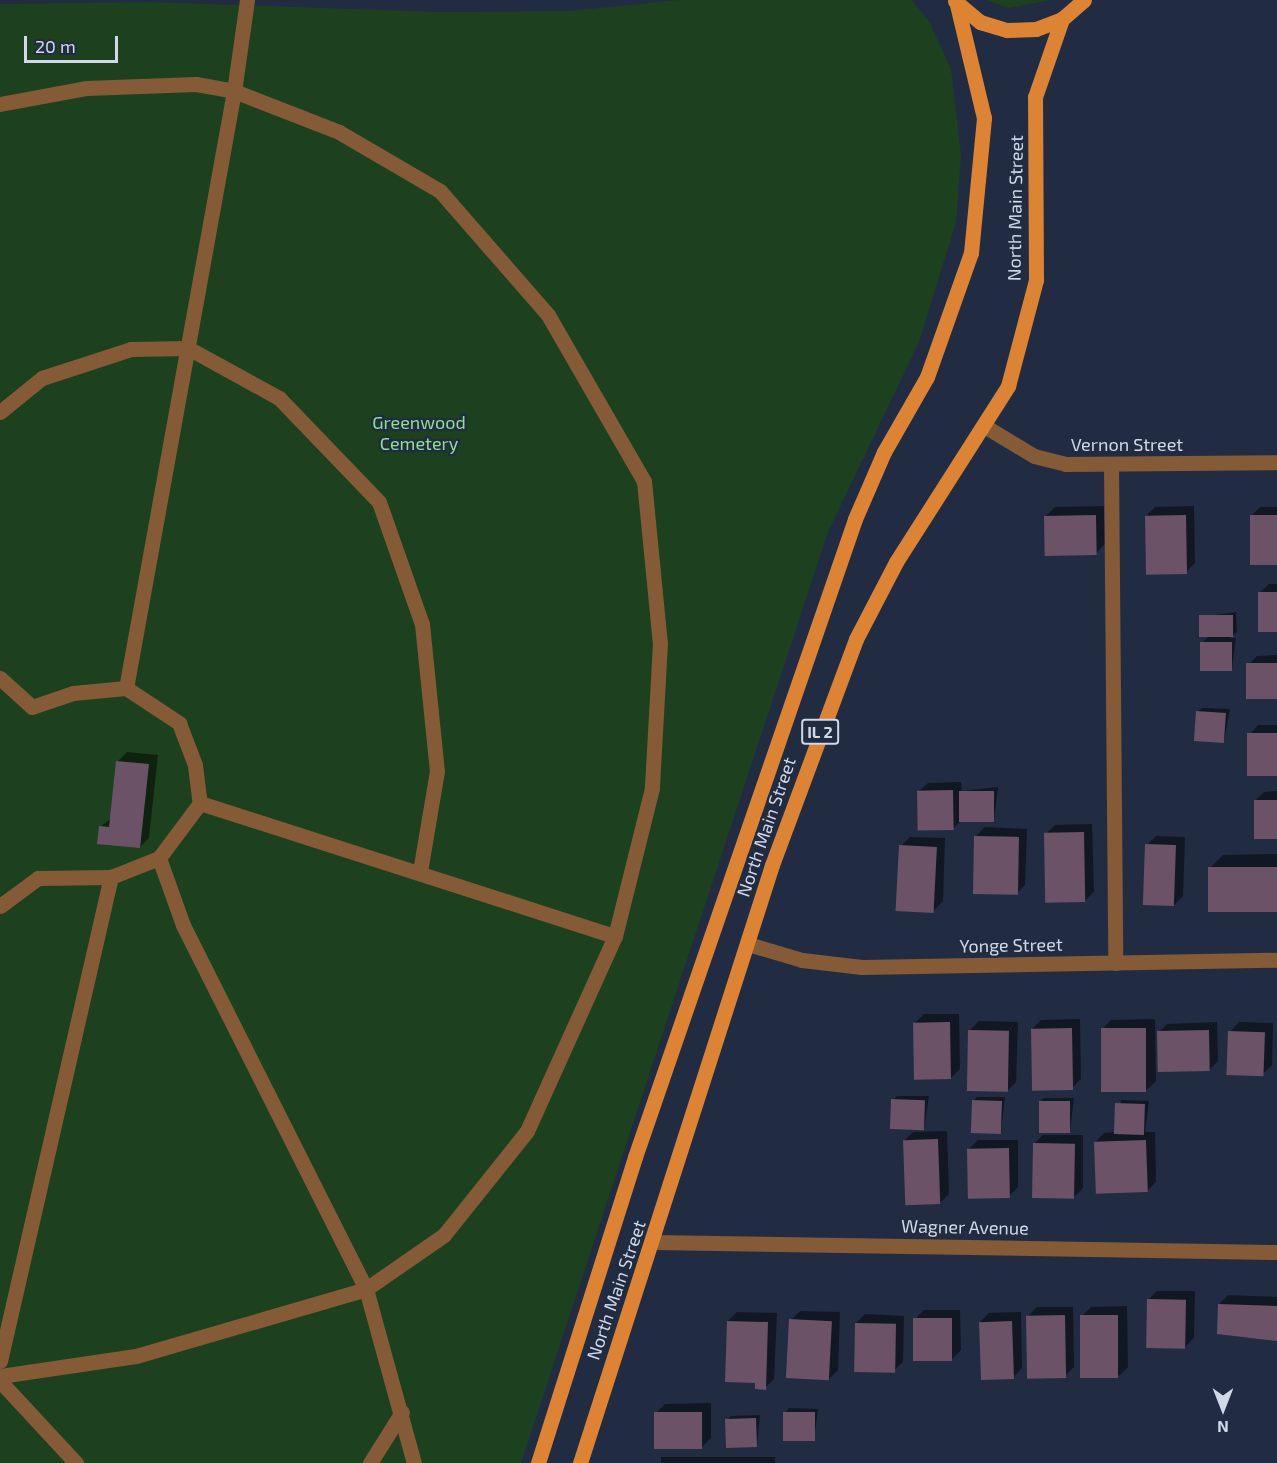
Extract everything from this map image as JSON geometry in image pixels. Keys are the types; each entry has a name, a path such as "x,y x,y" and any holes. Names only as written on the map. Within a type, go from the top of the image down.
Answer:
{"main road":[{"path":"956,2 980,22 1007,30 1036,29 1062,19 1084,0"},
{"name":"North Main Street","path":"538,1463 635,1157 855,519 884,452 927,377 971,253 984,117 956,2"},
{"name":"North Main Street","path":"580,1463 748,944 856,639 896,562 986,427 1008,386 1036,280 1035,97 1062,19"}],"street":[{"path":"126,688 234,91 247,0"},
{"path":"0,104 86,88 196,84 234,91 339,132 440,191 548,315 644,481 660,643 652,788 615,936 528,1131 444,1235 366,1289 136,1356 0,1376"},
{"path":"0,412 42,378 131,349 188,348 279,398 379,502 423,624 437,771 420,872"},
{"name":"Vernon Street","path":"986,427 1034,456 1112,464 1277,462"},
{"path":"1112,464 1115,963"},
{"path":"0,678 32,707 73,693 126,688 179,723 195,765 200,803 159,858 111,877 38,878 0,906"},
{"path":"200,803 615,936"},
{"path":"159,858 183,926 366,1289 402,1412 414,1463"},
{"path":"0,1361 111,877"},
{"name":"Yonge Street","path":"748,944 839,966 1277,960"},
{"name":"Wagner Avenue","path":"653,1242 1277,1252"},
{"path":"0,1381 76,1463"},
{"path":"370,1463 402,1412"}],"green space":[{"name":"Greenwood Cemetery","path":"679,0 912,0 930,23 951,69 961,155 956,222 919,342 828,532 521,1463 0,1463 0,4 152,2 438,12 570,11"},
{"path":"987,0 1052,0 1008,8"}],"building":[{"path":"1096,515 1097,555 1045,556 1044,516"},
{"path":"1186,515 1187,574 1146,575 1145,516"},
{"path":"1250,515 1277,515 1277,565 1250,565"},
{"path":"1258,592 1277,592 1277,632 1258,632"},
{"path":"1199,615 1233,615 1233,637 1199,637"},
{"path":"1200,642 1232,642 1232,671 1200,671"},
{"path":"1246,663 1277,663 1277,699 1246,699"},
{"path":"1196,711 1226,713 1224,743 1194,741"},
{"path":"1247,733 1277,733 1277,776 1247,776"},
{"path":"116,761 149,764 140,848 97,844 99,826 109,827"},
{"path":"953,790 954,830 918,831 917,791"},
{"path":"959,791 994,791 994,822 959,822"},
{"path":"1254,800 1277,800 1277,839 1254,839"},
{"path":"1084,832 1085,902 1045,903 1044,833"},
{"path":"974,836 1019,837 1018,895 973,894"},
{"path":"1145,844 1176,845 1174,906 1143,905"},
{"path":"899,845 937,847 933,913 896,911"},
{"path":"1208,867 1277,867 1277,912 1208,912"},
{"path":"950,1022 951,1079 914,1080 913,1023"},
{"path":"1072,1028 1073,1090 1032,1091 1031,1029"},
{"path":"1101,1028 1146,1028 1146,1092 1101,1092"},
{"path":"968,1030 1009,1031 1008,1092 967,1091"},
{"path":"1209,1030 1210,1071 1158,1072 1157,1031"},
{"path":"1228,1031 1265,1032 1263,1076 1226,1075"},
{"path":"891,1099 925,1100 924,1130 890,1129"},
{"path":"972,1100 1002,1101 1001,1134 971,1133"},
{"path":"1039,1101 1070,1101 1070,1133 1039,1133"},
{"path":"1115,1103 1145,1104 1144,1135 1114,1134"},
{"path":"938,1139 940,1204 905,1205 903,1140"},
{"path":"1146,1140 1148,1192 1096,1194 1094,1142"},
{"path":"1033,1143 1075,1144 1074,1199 1032,1198"},
{"path":"1009,1148 1010,1198 968,1199 967,1149"},
{"path":"1147,1299 1186,1300 1185,1349 1146,1348"},
{"path":"1218,1304 1277,1306 1277,1341 1217,1334"},
{"path":"1065,1315 1066,1378 1027,1379 1026,1316"},
{"path":"1080,1315 1118,1315 1118,1378 1080,1378"},
{"path":"913,1318 952,1318 952,1361 913,1361"},
{"path":"789,1319 832,1321 829,1380 786,1378"},
{"path":"727,1321 768,1322 766,1390 755,1389 755,1383 725,1382"},
{"path":"1012,1321 1014,1379 981,1380 979,1322"},
{"path":"855,1323 896,1324 895,1373 854,1372"},
{"path":"654,1412 702,1412 702,1449 654,1449"},
{"path":"783,1412 815,1412 815,1441 783,1441"},
{"path":"756,1418 757,1447 726,1448 725,1419"}]}
